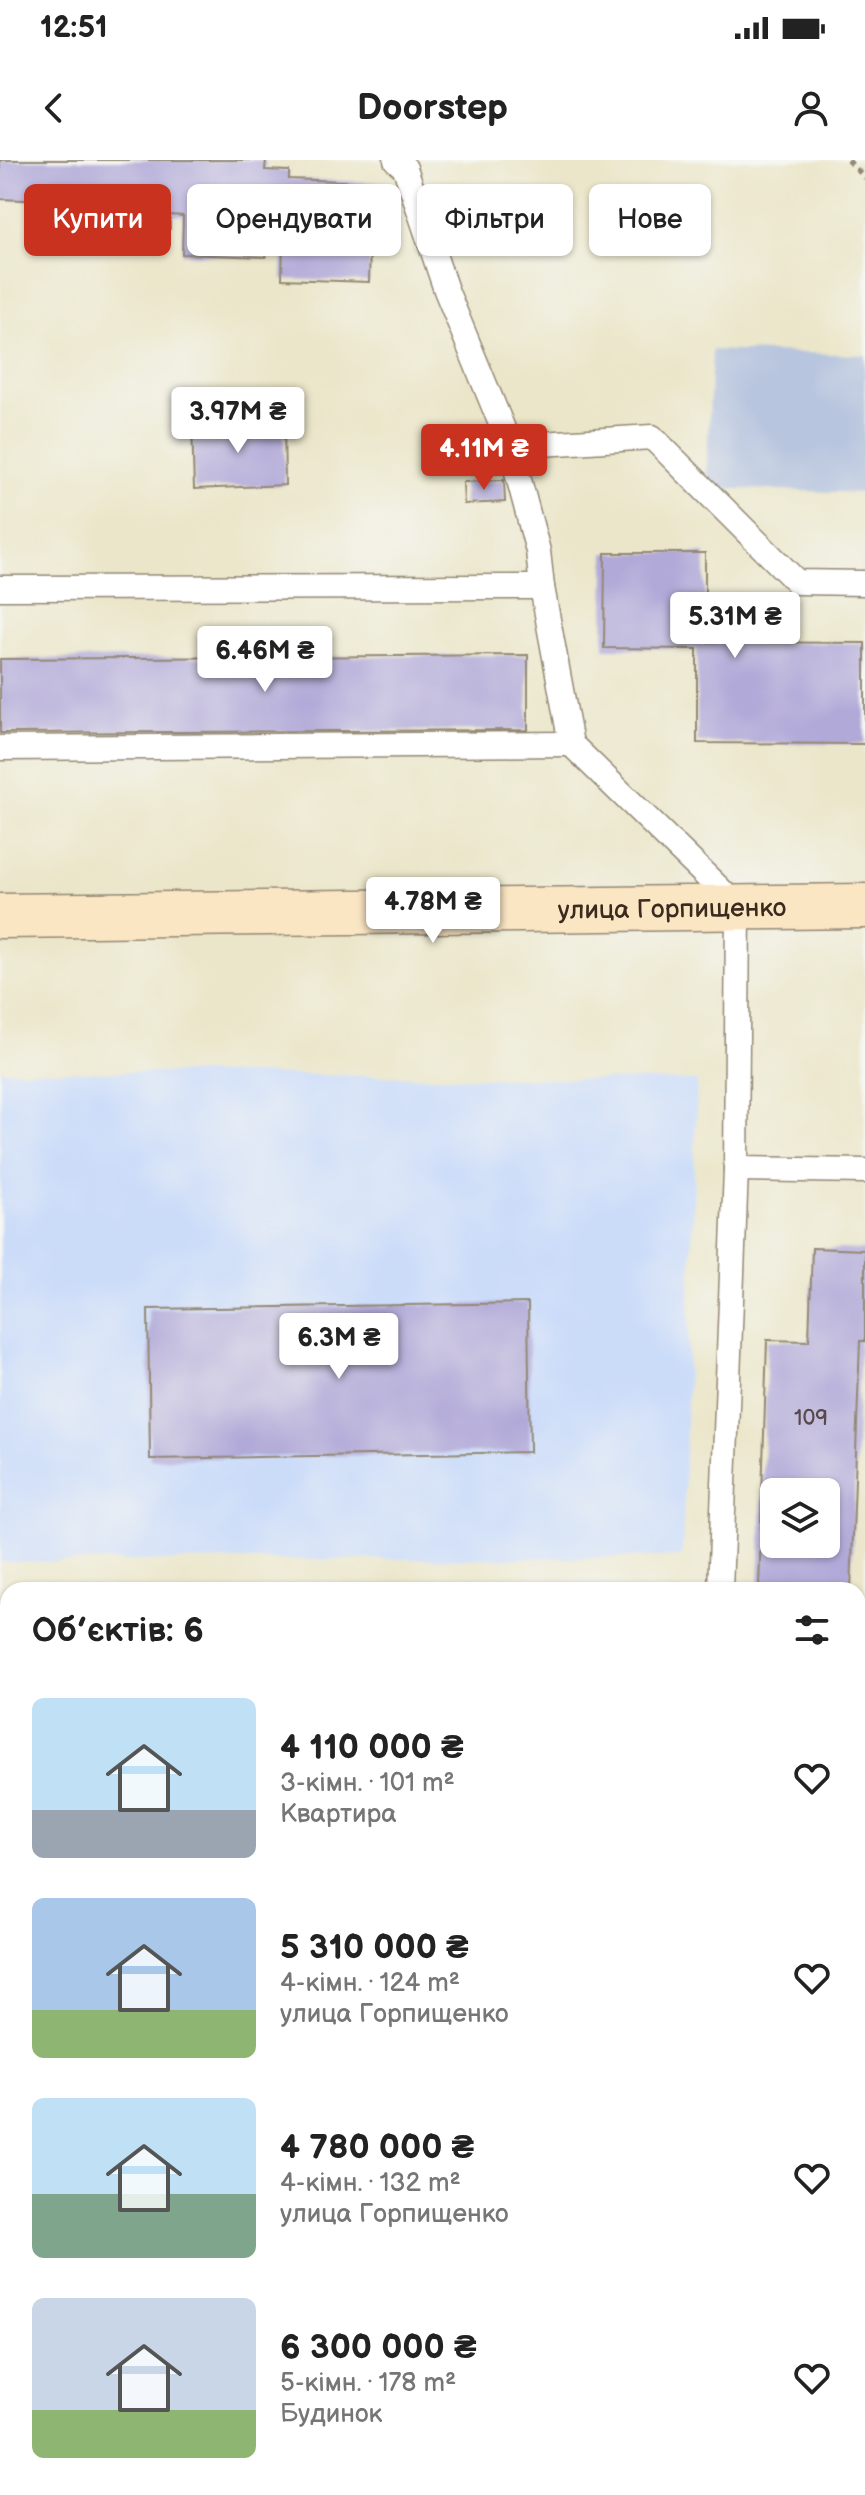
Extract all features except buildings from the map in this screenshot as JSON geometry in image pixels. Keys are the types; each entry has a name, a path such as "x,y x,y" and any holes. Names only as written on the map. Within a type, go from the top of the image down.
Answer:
{"main road":[{"name":"улица Горпищенко","path":"0,916 865,906"}],"lane":[{"path":"396,160 405,168 446,290 510,446 538,551 571,744 738,907 736,1169 720,1582"},
{"path":"510,446 652,437 797,582 865,583"},
{"path":"0,588 542,587"},
{"path":"0,748 571,744"},
{"path":"736,1169 865,1171"}],"path":[{"path":"848,160 865,178"}],"shaded area":[{"path":"712,350 865,355 865,493 706,488"},
{"path":"0,1070 697,1081 682,1557 0,1562"}]}
